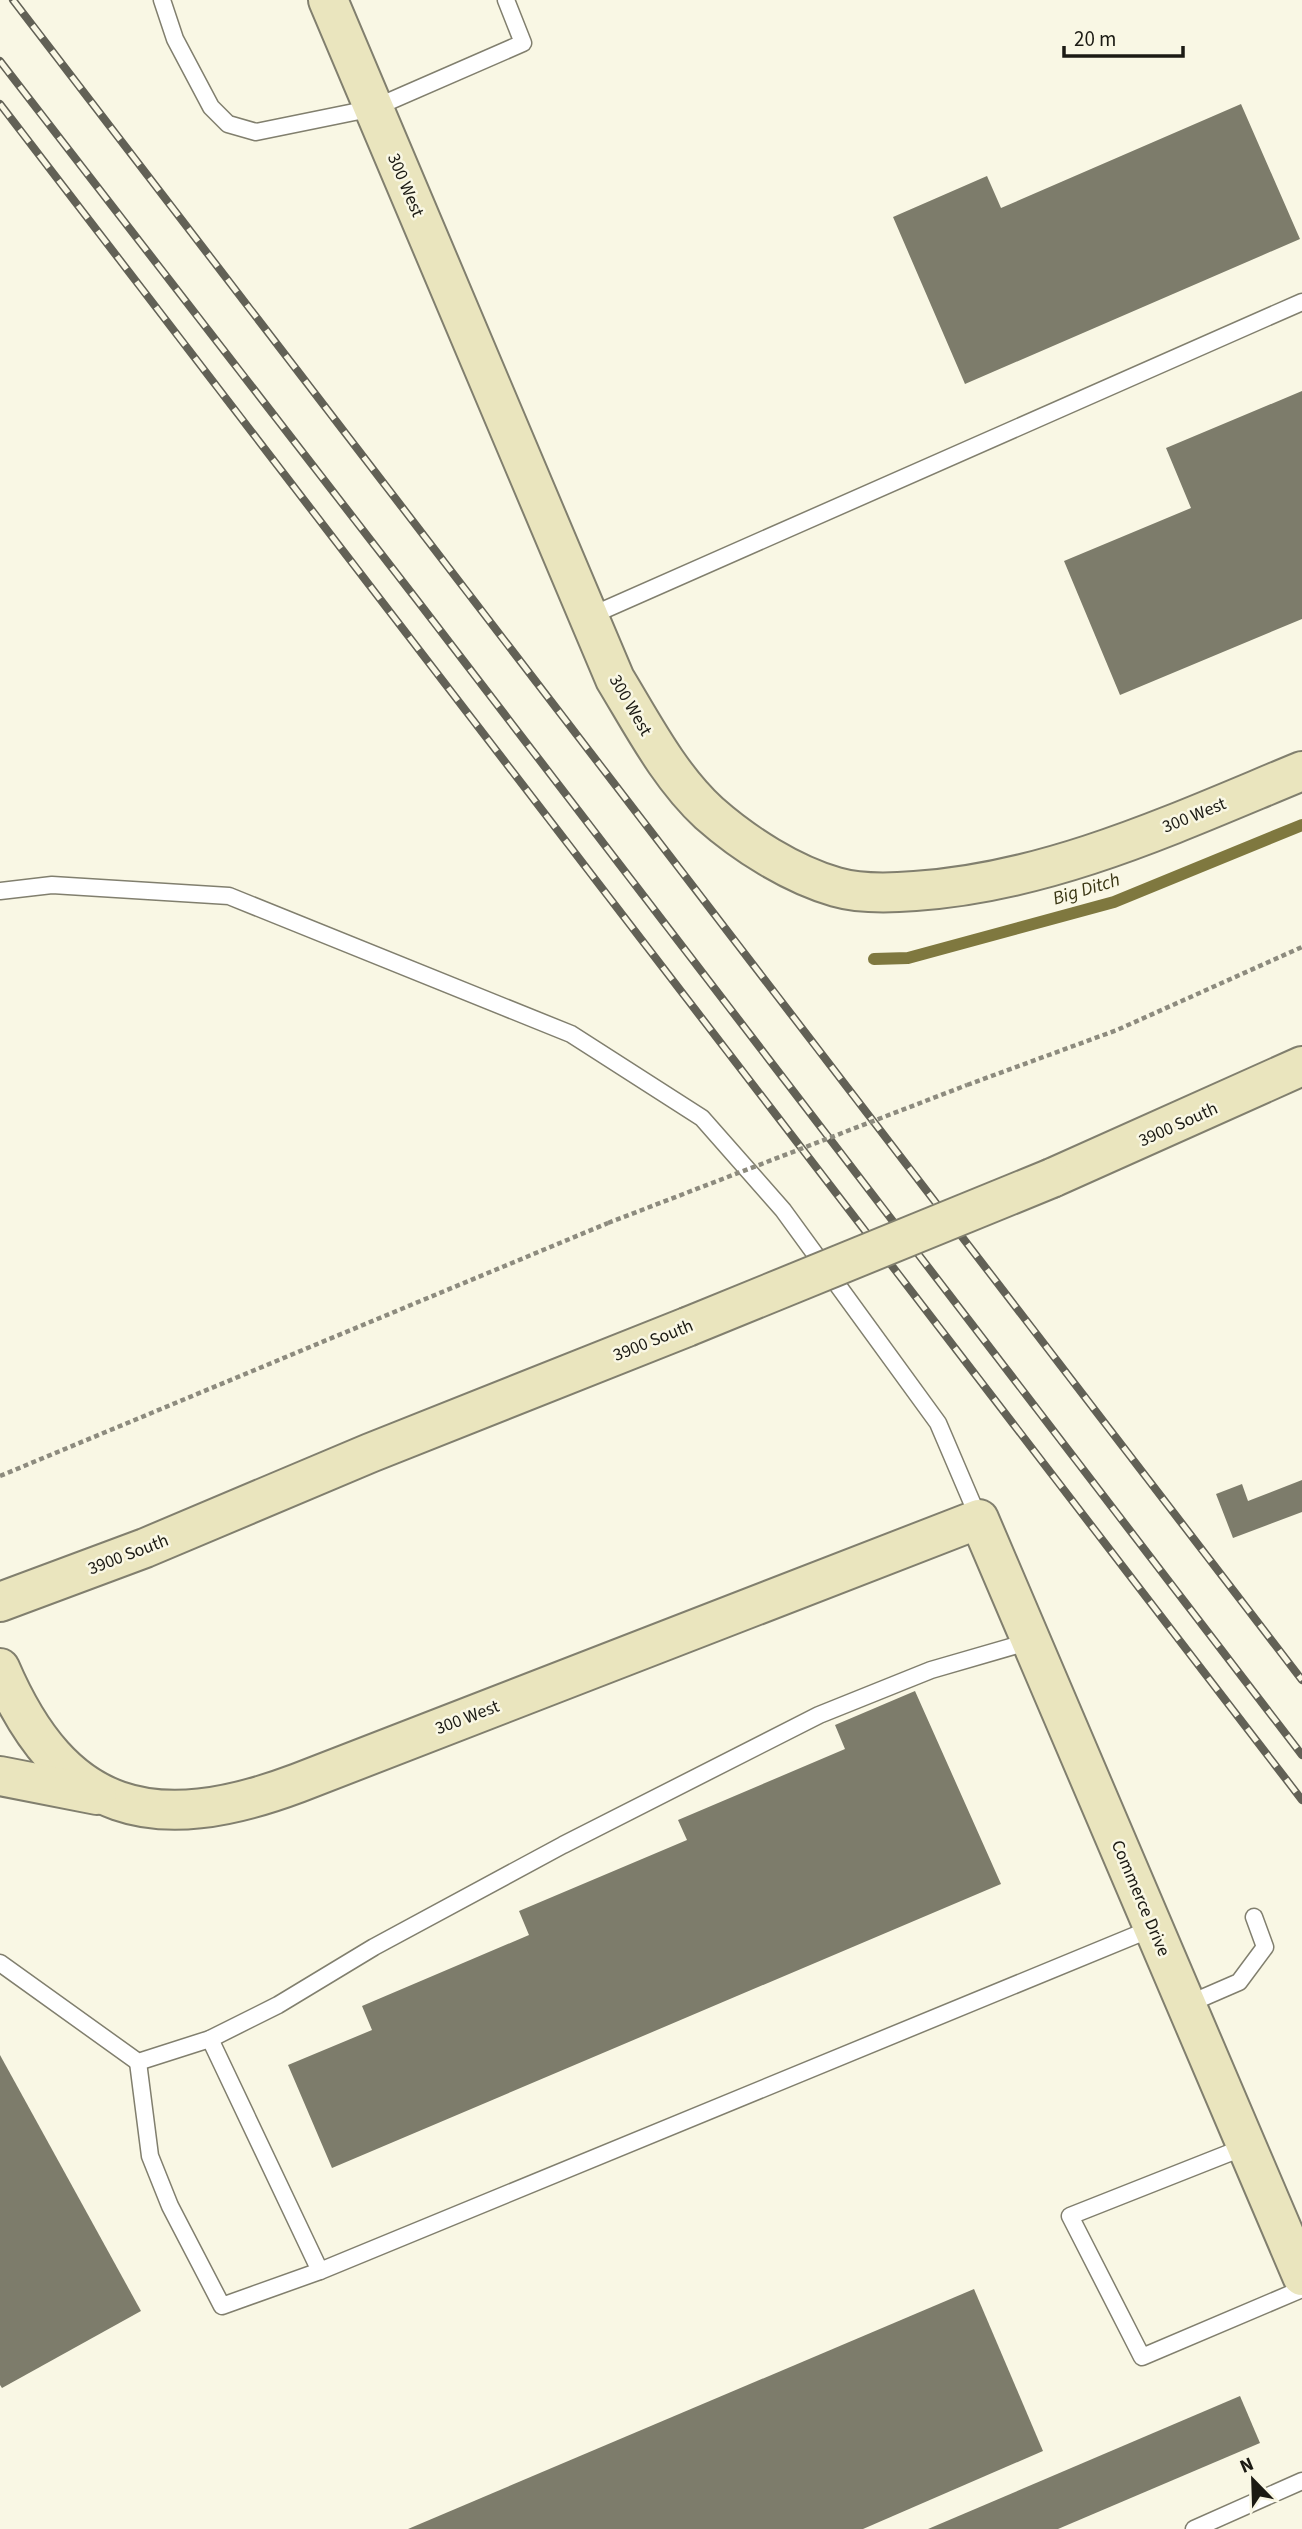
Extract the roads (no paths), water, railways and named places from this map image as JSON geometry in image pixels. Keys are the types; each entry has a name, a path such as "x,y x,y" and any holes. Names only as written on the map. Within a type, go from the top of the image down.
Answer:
{"street":[{"name":"300 West","path":"328,0 615,679 658,752 708,811 745,842 784,864 837,887 891,892 961,888 1060,865 1154,831 1302,771"},
{"name":"3900 South","path":"0,1602 145,1548 370,1452 687,1327 1052,1178 1302,1066"},
{"name":"300 West","path":"0,1668 17,1705 45,1748 101,1796 147,1809 181,1810 259,1798 979,1519"},
{"name":"Commerce Drive","path":"979,1519 1302,2276"},
{"path":"0,1776 101,1796"}],"lane":[{"path":"162,0 175,39 211,107 228,124 256,132 374,108 523,43 506,0"},
{"path":"588,617 1302,302"},
{"path":"0,891 52,885 229,896 582,1041 702,1118 783,1210 938,1423 979,1519"},
{"path":"138,2062 210,2039 278,2005 374,1947 574,1839 819,1715 931,1670 1031,1641"},
{"path":"1186,2004 1239,1982 1265,1947 1254,1917"},
{"path":"0,1963 138,2062 150,2156 170,2206 222,2306 320,2271 1153,1928"},
{"path":"210,2039 320,2271"},
{"path":"1247,2146 1070,2216 1142,2357 1302,2289"},
{"path":"1194,2529 1302,2482"}],"waterway":[{"name":"Big Ditch","path":"874,959 908,958 1114,902 1302,825"}],"railway":[{"path":"13,0 1302,1680"},
{"path":"0,61 420,604 1302,1755"},
{"path":"0,104 1302,1800"}]}
